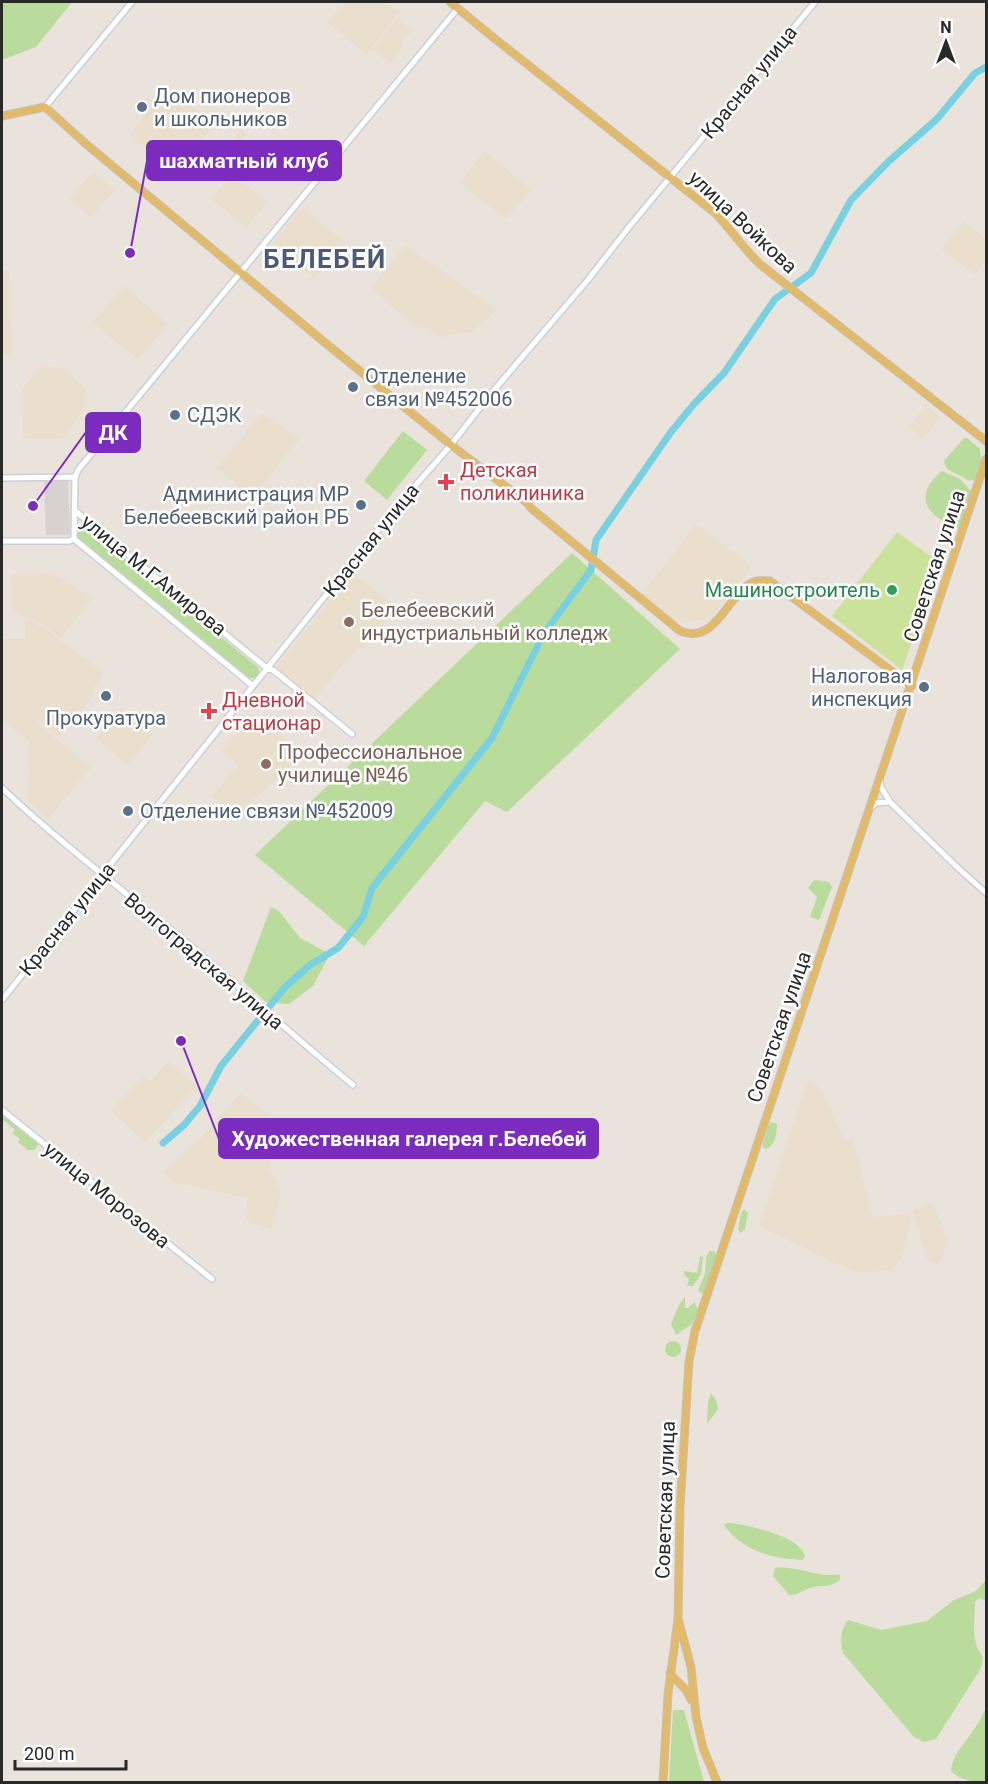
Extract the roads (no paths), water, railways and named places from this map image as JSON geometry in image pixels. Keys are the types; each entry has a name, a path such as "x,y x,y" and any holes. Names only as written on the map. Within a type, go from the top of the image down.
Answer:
{"main road":[{"name":"улица Войкова","path":"450,2 715,213 727,225 746,252 783,283 987,441"},
{"path":"2,116 45,107 86,144 451,446 525,501 680,632 696,635 716,623 747,585 761,580 770,581 912,686"},
{"path":"978,435 987,448"},
{"name":"Советская улица","path":"717,1782 703,1748 688,1693 680,1681 670,1673 678,1619 680,1518 690,1350 708,1286 912,686 987,453"},
{"name":"Советская улица","path":"678,1619 692,1672 696,1717"},
{"path":"672,1664 680,1659 689,1663"},
{"path":"668,1694 670,1688 688,1679 692,1672"},
{"path":"663,1782 670,1673"}],"street":[{"path":"45,107 132,2"},
{"name":"Красная улица","path":"2,1000 387,519 451,446 489,396 554,321 815,2"},
{"path":"74,510 75,477 78,470 458,8"},
{"path":"2,478 75,477"},
{"name":"улица М.Г.Амирова","path":"74,510 268,669 273,670 352,734"},
{"name":"улица М.Г.Амирова","path":"74,510 74,538 253,686"},
{"path":"2,541 69,541 74,538"},
{"path":"880,775 881,787 890,802 987,893"},
{"name":"Волгоградская улица","path":"2,788 52,834 178,936 353,1085"},
{"path":"867,814 876,802 890,802"},
{"name":"улица Морозова","path":"2,1110 212,1279"}],"waterway":[{"path":"163,1143 184,1125 200,1106 221,1066 285,987 310,965 338,948 363,917 372,888 492,738 544,633 591,570 596,540 671,432 724,373 775,299 811,273 851,200 888,162 937,119 975,73 986,67"}],"place":[{"name":"Дом пионеров и школьников","path":"142,107"},
{"name":"шахматный клуб","path":"130,253"},
{"name":"Отделение связи №452006","path":"353,387"},
{"name":"СДЭК","path":"175,415"},
{"name":"Детская поликлиника","path":"446,482"},
{"name":"Администрация МР Белебеевский район РБ","path":"361,505"},
{"name":"ДК","path":"33,506"},
{"name":"Машиностроитель","path":"892,590"},
{"name":"Белебеевский индустриальный колледж","path":"349,622"},
{"name":"Налоговая инспекция","path":"924,687"},
{"name":"Прокуратура","path":"106,696"},
{"name":"Дневной стационар","path":"209,711"},
{"name":"Профессиональное училище №46","path":"266,764"},
{"name":"Отделение связи №452009","path":"128,811"},
{"name":"Художественная галерея г.Белебей","path":"181,1041"}],"district":[{"name":"БЕЛЕБЕЙ","path":"325,259"}]}
